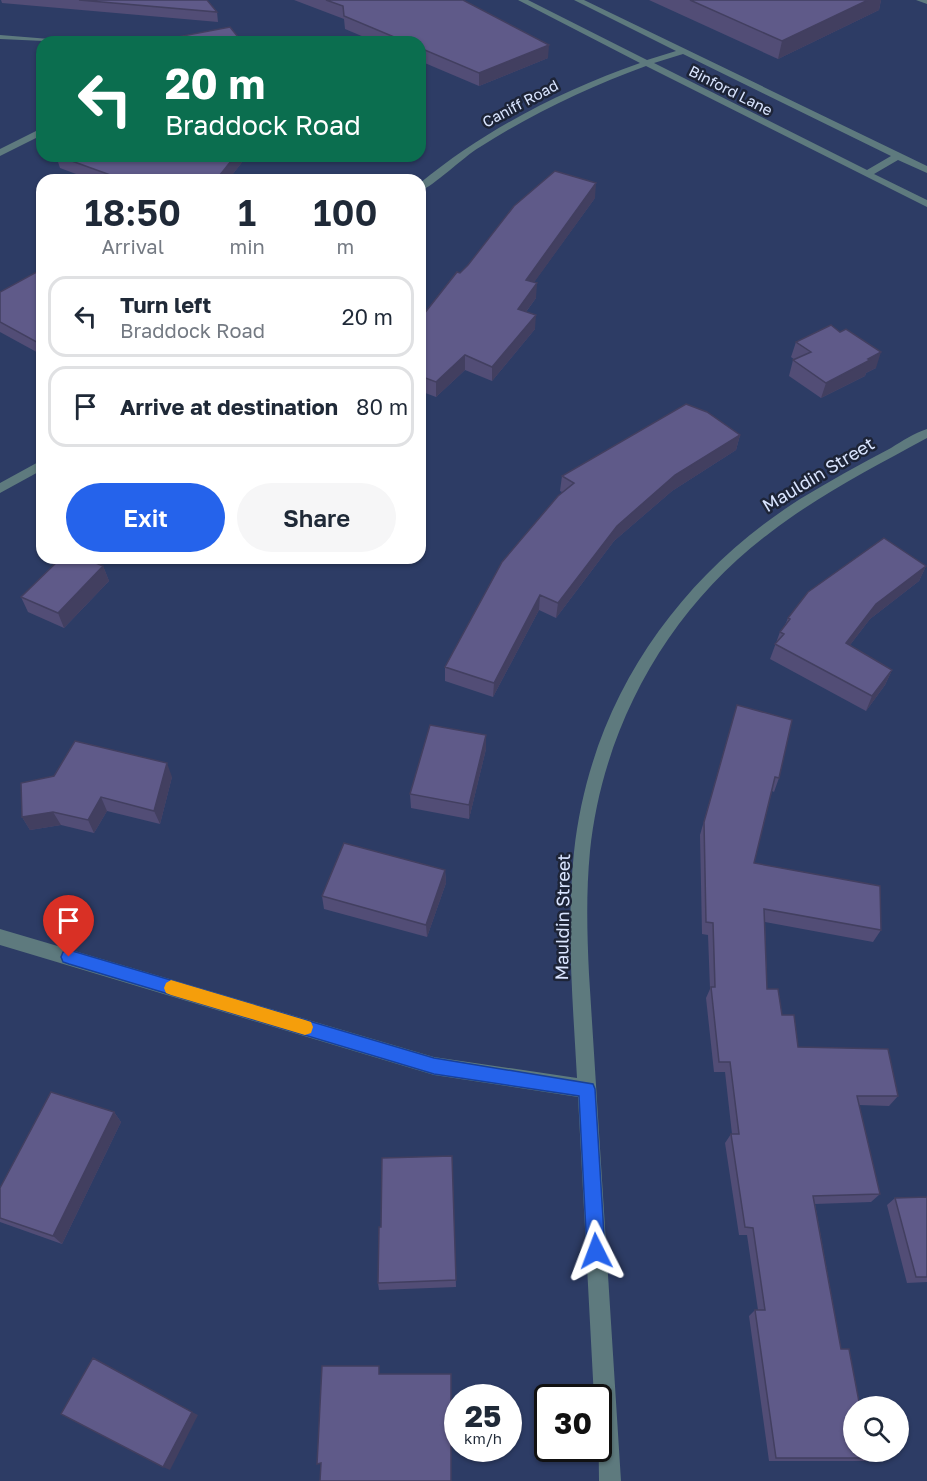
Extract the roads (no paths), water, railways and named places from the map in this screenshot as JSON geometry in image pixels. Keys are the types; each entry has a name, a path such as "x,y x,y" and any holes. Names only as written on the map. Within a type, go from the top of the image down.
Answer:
{"street":[{"name":"Binford Lane","path":"522,0 927,204"},
{"path":"578,0 927,170"},
{"path":"920,0 927,2"},
{"path":"0,37 36,40"},
{"name":"Caniff Road","path":"426,183 465,152 537,111 646,63 684,51"},
{"path":"0,153 36,134"},
{"path":"867,174 898,156"},
{"name":"Mauldin Street","path":"610,1481 580,974 579,891 584,836 593,789 632,684 655,643 702,584 746,544 776,521 824,490 927,433"},
{"path":"0,489 36,468"},
{"path":"0,937 434,1066 587,1089"}]}
